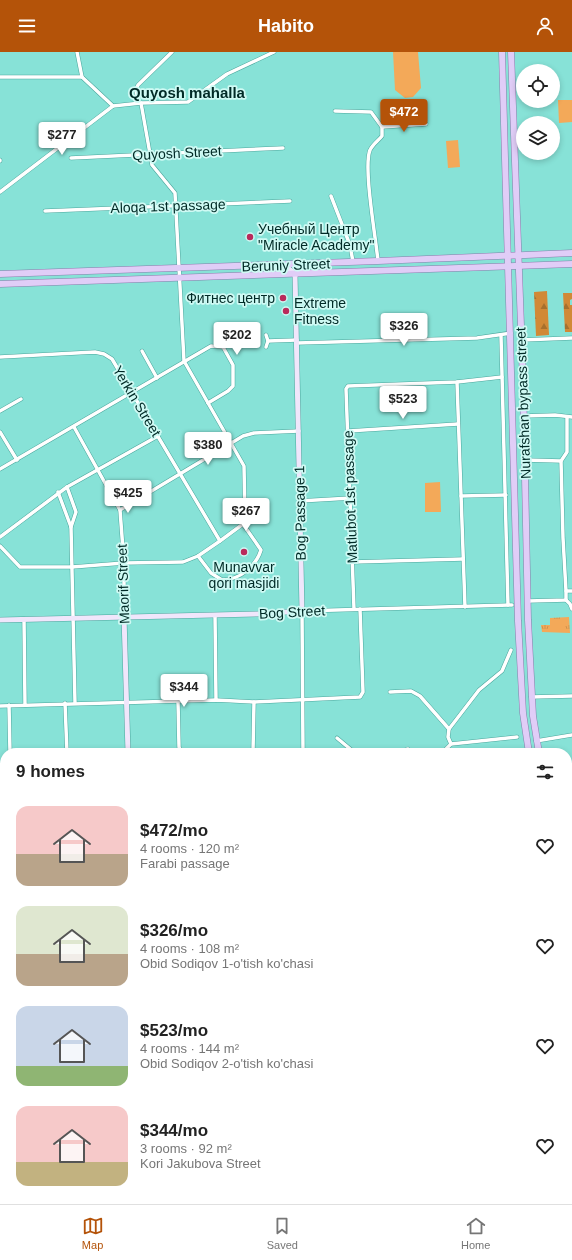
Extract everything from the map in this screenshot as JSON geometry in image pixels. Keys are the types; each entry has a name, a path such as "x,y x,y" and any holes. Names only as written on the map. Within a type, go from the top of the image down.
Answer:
{"main road":[{"name":"Nurafshan bypass street","path":"502,52 515,473 518,628 523,713 528,748"},
{"name":"Nurafshan bypass street","path":"512,52 526,473 531,696 538,748"},
{"path":"504,117 514,116"},
{"path":"505,155 510,152 515,155"},
{"name":"Beruniy Street","path":"0,274 378,262 519,254 572,253"},
{"name":"Beruniy Street","path":"0,284 572,264"},
{"path":"512,382 517,378 523,381"},
{"path":"515,473 520,477 526,473"}],"street":[{"path":"77,52 82,77 113,106"},
{"path":"0,546 20,567 72,566 124,562 182,562 198,556 220,541 243,524 245,519 244,466 184,362 174,193 154,169 136,89 138,85 172,52"},
{"path":"0,192 113,106 139,103 188,102 226,74 274,52"},
{"path":"0,77 82,77"},
{"path":"335,111 370,112 382,127 382,136 373,145 369,156 368,176 378,262"},
{"path":"382,127 426,124"},
{"name":"Quyosh Street","path":"71,158 283,148"},
{"path":"331,196 350,245 353,262"},
{"name":"Aloqa 1st passage","path":"45,211 290,200"},
{"path":"284,265 295,274 307,264"},
{"name":"Bog Passage 1","path":"295,274 304,748"},
{"path":"268,341 500,336 503,333 511,333"},
{"path":"266,335 268,341 266,347"},
{"path":"461,496 506,495 500,336"},
{"path":"0,469 133,393 211,346 223,347 234,341 233,338"},
{"path":"522,340 572,338"},
{"path":"208,403 228,391 233,386 233,365 223,347"},
{"path":"142,351 157,378"},
{"name":"Yerkin Street","path":"0,357 100,352 112,359 220,541"},
{"path":"465,607 456,382 502,377"},
{"name":"Matlubot 1st passage","path":"354,609 346,389 348,386 456,382"},
{"path":"0,411 21,399"},
{"path":"524,416 555,415 567,418 572,417"},
{"path":"567,418 570,452 561,461 563,538 566,600 572,609"},
{"path":"348,431 458,424"},
{"name":"Maorif Street","path":"74,427 120,510 124,562 128,748"},
{"path":"120,510 248,434 299,431"},
{"path":"0,432 17,460"},
{"path":"0,537 58,492 98,471 158,436"},
{"path":"525,460 561,461"},
{"path":"67,487 76,512 71,527"},
{"path":"58,492 71,527 75,703"},
{"name":"Bog Street","path":"0,620 73,617 215,615 354,609 510,605 506,495"},
{"path":"299,501 351,498"},
{"path":"198,556 211,573 222,580 234,579 241,575 256,560 261,550 243,524"},
{"path":"353,562 463,560"},
{"path":"566,591 572,591"},
{"path":"528,602 566,600"},
{"path":"0,706 216,700 254,702 360,697 362,695 360,609"},
{"path":"215,615 216,700"},
{"path":"24,619 25,705"},
{"path":"451,744 448,737 449,729 479,690 502,671 511,650"},
{"path":"390,692 411,691 420,696 427,701 449,729"},
{"path":"531,696 572,696"},
{"path":"178,701 180,748"},
{"path":"254,702 254,748"},
{"path":"65,704 67,748"},
{"path":"9,705 10,748"},
{"path":"536,741 572,735"},
{"path":"447,748 451,744 517,737"},
{"path":"337,738 349,748"}],"green space":[{"path":"393,52 418,52 421,88 413,97 405,98 395,90"},
{"path":"560,100 572,100 572,122 560,123 560,116 559,116"},
{"path":"389,101 390,120 381,120 380,102"},
{"path":"393,101 420,101 420,116 394,117"},
{"path":"458,140 460,167 448,168 446,141"},
{"path":"547,291 549,335 536,336 534,292"},
{"path":"563,293 572,293 570,305 572,305 572,332 565,332"},
{"path":"440,482 441,512 425,512 425,483"},
{"path":"569,617 570,633 542,632 541,625 550,625 550,618"}],"place":[{"name":"Учебный Центр \"Miracle Academy\"","path":"250,237"},
{"name":"Фитнес центр","path":"283,298"},
{"name":"Extreme Fitness","path":"286,311"},
{"name":"Munavvar qori masjidi","path":"244,552"}],"district":[{"name":"Quyosh mahalla","path":"187,92"}]}
